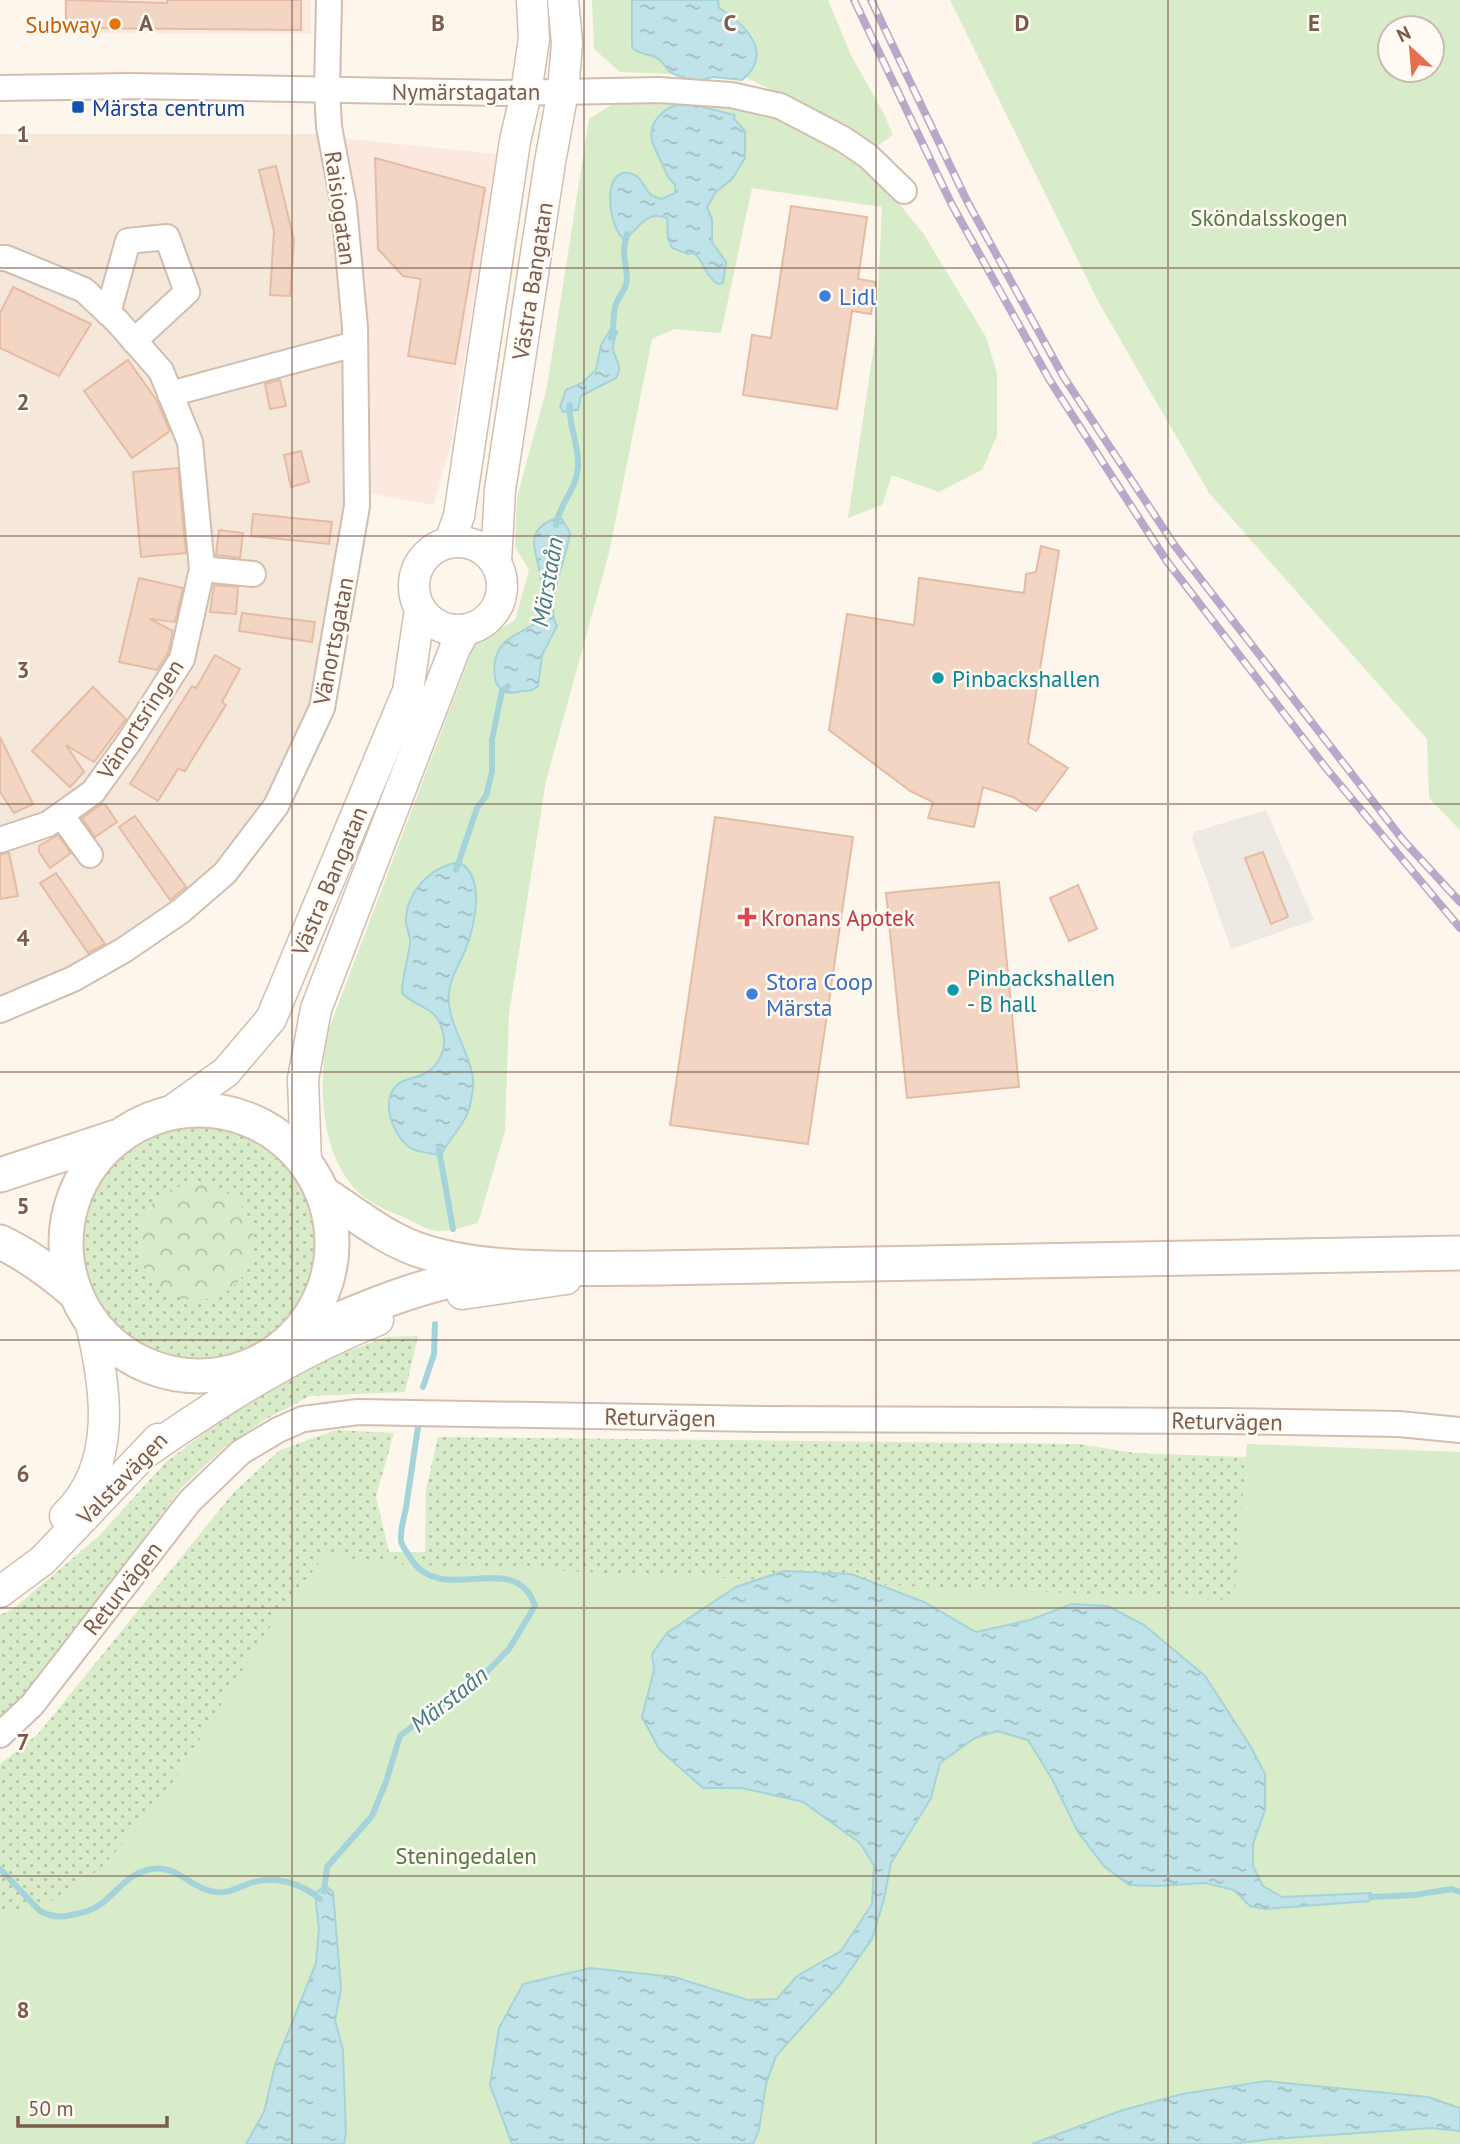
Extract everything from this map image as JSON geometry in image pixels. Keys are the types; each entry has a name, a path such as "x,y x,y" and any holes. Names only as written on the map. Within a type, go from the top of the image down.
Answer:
{"main road":[{"path":"0,1175 118,1136 170,1112 201,1109 231,1113 260,1124 277,1135 306,1163 323,1193 332,1232 330,1272 315,1309 290,1341"},
{"path":"83,1307 67,1255 66,1236 71,1207 81,1180 118,1136"},
{"path":"323,1193 400,1242 424,1252 453,1259 537,1268 1460,1252"},
{"path":"0,1242 18,1250 56,1276 107,1339 127,1355 173,1374 198,1376 247,1368 290,1341 376,1304 474,1275 537,1268"}],"street":[{"name":"Raisiogatan","path":"329,0 329,127 349,243 355,335"},
{"name":"Västra Bangatan","path":"170,1112 226,1072 271,1019 408,691 420,609 414,593 414,576 421,560 434,548 450,541 459,516 515,141 534,39 532,0"},
{"name":"Västra Bangatan","path":"306,1163 303,1079 316,1009 455,648 465,630 481,623 494,611 501,595 502,578 496,562 500,490 563,91 567,43 563,0"},
{"name":"Nymärstagatan","path":"0,88 132,86 526,93 707,93 755,99 780,106 843,139 868,156 904,191"},
{"path":"108,313 128,241 167,237 187,292 134,341"},
{"name":"Vänortsringen","path":"0,258 6,258 84,290 161,371 190,442 202,569 182,659 129,743 93,792 48,824 0,840"},
{"path":"170,394 355,335"},
{"name":"Vänortsgatan","path":"0,1010 73,979 124,950 181,912 225,873 276,806 323,708 340,611 357,506 355,335"},
{"path":"450,541 468,542 483,549 496,562"},
{"path":"202,569 253,574"},
{"path":"420,609 432,622 440,626 465,630"},
{"path":"62,816 90,855"},
{"path":"145,1453 220,1401 291,1360 404,1310 482,1290 658,1268"},
{"name":"Valstavägen","path":"0,1570 29,1549 74,1507 95,1467 105,1425 105,1397 101,1365 83,1307"},
{"name":"Valstavägen","path":"0,1592 43,1560 179,1418 247,1368"},
{"name":"Returvägen","path":"0,1735 32,1705 190,1502 241,1452 303,1419 358,1412 761,1419 1399,1424 1460,1430"}],"shaded area":[{"path":"64,0 311,0 311,34 64,33"},
{"path":"0,134 322,134 339,230 347,323 349,501 312,702 265,803 213,870 150,921 65,972 0,998"},
{"path":"340,138 497,154 451,443 434,505 366,493"},
{"path":"1266,810 1314,920 1231,949 1192,838 1194,832"}],"green space":[{"path":"592,0 828,0 851,55 893,135 874,148 819,113 745,77 620,72 594,49"},
{"name":"Sköndalsskogen","path":"950,0 1460,0 1460,830 1429,798 1427,739 1209,493 1099,303"},
{"path":"671,99 768,111 844,150 892,195 923,233 986,337 997,373 997,436 982,470 939,492 892,475 882,505 848,518 876,333 882,207 752,188 721,333 674,329 652,339 609,553 546,781 509,1014 505,1131 478,1223 450,1230 431,1230 371,1202 355,1189 343,1173 334,1155 324,1115 323,1074 327,1034 475,643 515,620 529,570 515,547 517,497 547,387 589,119 616,102"},
{"path":"200,1126 223,1128 256,1140 275,1153 291,1169 304,1188 313,1210 318,1244 316,1267 304,1300 291,1319 275,1335 256,1348 234,1357 200,1362 177,1360 144,1348 125,1335 109,1319 96,1300 87,1278 82,1244 84,1221 96,1188 109,1169 125,1153 144,1140 166,1131"},
{"path":"196,1184 218,1188 237,1201 250,1220 254,1242 250,1264 237,1283 218,1296 196,1300 174,1296 155,1283 142,1264 138,1242 142,1220 155,1201 174,1188"},
{"path":"418,1336 405,1392 310,1396 266,1419 227,1445 181,1488 54,1659 10,1713 0,1719 0,1615 13,1609 99,1536 165,1463 276,1378 386,1337"},
{"name":"Steningedalen","path":"336,1430 394,1433 376,1496 389,1552 425,1552 426,1489 438,1437 1078,1444 1135,1453 1460,1465 1460,2041 0,2144 0,1764 38,1734 234,1492 280,1450"},
{"name":"Steningedalen","path":"1247,1444 1460,1452 1460,2144 0,2144 0,1916 51,1901 100,1869 164,1797 266,1632 326,1554 378,1563 1234,1600"}],"water":[{"path":"632,0 718,0 719,8 738,22 753,40 756,60 752,70 742,80 713,77 705,79 702,107 735,115 734,119 745,131 745,158 732,179 716,192 707,207 712,219 712,242 726,262 723,283 714,281 694,253 688,254 672,248 668,238 667,218 649,218 625,240 619,234 611,213 611,189 620,174 637,176 652,196 662,199 675,193 675,184 666,174 651,134 655,121 661,114 670,107 681,105 684,77 672,73 655,57 640,53 632,47"},
{"path":"610,330 617,331 613,347 619,366 616,378 581,396 578,410 563,412 560,406 566,390 582,383 596,370 601,345"},
{"path":"553,519 562,519 570,533 553,606 557,626 542,655 538,686 529,691 506,692 497,685 495,679 496,659 507,640 536,623 541,588 534,539 543,525"},
{"path":"459,862 468,869 473,879 476,904 465,951 451,981 449,998 452,1020 469,1062 473,1086 466,1116 441,1155 416,1150 403,1142 390,1117 389,1099 398,1084 434,1067 443,1051 443,1033 436,1017 402,993 410,941 406,923 410,902 421,883 438,869"},
{"path":"784,1571 851,1574 924,1602 976,1632 1030,1620 1072,1604 1108,1606 1144,1625 1205,1676 1251,1747 1265,1774 1265,1810 1253,1844 1253,1866 1263,1886 1282,1897 1371,1893 1370,1901 1265,1909 1250,1906 1234,1890 1205,1883 1129,1885 1104,1866 1078,1832 1052,1779 1028,1740 997,1731 975,1738 940,1763 931,1798 891,1863 872,1939 839,1986 776,2056 766,2084 759,2130 753,2144 512,2144 490,2085 499,2028 523,1984 590,1968 674,1977 748,2000 777,1999 797,1976 841,1951 872,1904 874,1865 860,1843 803,1802 742,1788 703,1788 659,1749 642,1717 654,1670 652,1654 667,1633 736,1587"},
{"path":"325,1885 333,1892 341,1989 335,2020 343,2050 346,2132 344,2144 246,2144 264,2112 275,2065 316,1963 319,1929 315,1894"},
{"path":"1266,2081 1428,2097 1460,2108 1460,2131 1431,2128 1231,2144 1032,2144 1120,2111 1182,2094"}],"building":[{"path":"66,0 167,3 167,0 301,0 301,30 66,28"},
{"path":"375,158 485,188 455,364 408,356 421,279 403,276 378,249"},
{"path":"276,166 294,240 290,296 270,295 274,231 259,170"},
{"name":"Lidl","path":"791,206 867,217 858,279 876,282 871,314 852,311 837,409 743,395 752,335 771,338"},
{"path":"13,287 91,324 59,376 0,348 0,313"},
{"path":"128,360 157,401 170,431 132,458 84,391"},
{"path":"280,380 286,406 270,409 265,384"},
{"path":"301,451 309,482 291,487 284,455"},
{"path":"178,468 186,553 141,557 133,472"},
{"path":"253,514 332,522 329,544 251,536"},
{"path":"219,530 243,533 240,558 216,555"},
{"name":"Pinbackshallen","path":"1041,546 1059,551 1028,743 1068,768 1036,811 1013,797 983,787 974,827 928,818 933,802 910,791 829,730 847,614 914,625 919,578 1024,593 1026,574 1036,572"},
{"path":"139,578 183,588 175,622 150,619 173,631 168,653 157,670 119,662"},
{"path":"214,585 238,587 236,614 210,612"},
{"path":"242,613 315,622 312,642 239,631"},
{"path":"215,655 240,669 222,702 226,705 185,771 178,769 158,801 130,784 192,686 196,688"},
{"path":"93,687 126,719 94,762 66,745 84,772 70,787 32,751"},
{"path":"0,737 33,804 14,813 0,792"},
{"path":"105,804 117,822 95,837 82,818"},
{"path":"135,816 186,887 170,900 119,827"},
{"path":"715,817 853,837 808,1144 670,1125"},
{"path":"58,835 71,853 50,868 39,852 39,846"},
{"path":"1263,852 1288,917 1271,924 1245,858"},
{"path":"9,853 18,896 0,899 0,854"},
{"path":"56,873 105,944 88,953 40,883"},
{"name":"Pinbackshallen - B hall","path":"999,882 1019,1087 907,1098 886,893"},
{"path":"1078,885 1097,929 1069,941 1050,898"}],"waterway":[{"name":"Märstaån","path":"611,338 617,301 627,283 624,252 627,234"},
{"name":"Märstaån","path":"556,525 575,482 578,467 570,405"},
{"name":"Märstaån","path":"456,870 477,808 486,796 492,772 492,740 502,691 508,686"},
{"name":"Märstaån","path":"439,1150 453,1229"},
{"name":"Märstaån","path":"423,1387 434,1354 435,1324"},
{"name":"Märstaån","path":"324,1891 327,1867 372,1816 400,1736 476,1683 509,1649 535,1606 525,1589 512,1581 496,1578 441,1579 424,1573 411,1559 402,1545 401,1536 418,1427"},
{"path":"0,1869 40,1911 56,1916 67,1916 94,1908 140,1872 157,1868 175,1872 197,1886 215,1892 229,1891 260,1881 278,1880 296,1885 320,1899"},
{"path":"1371,1897 1414,1895 1452,1889 1460,1892"}],"railway":[{"path":"854,0 952,205 1049,379 1166,560 1326,768 1460,928"},
{"path":"871,0 967,201 1063,376 1175,546 1403,840 1460,902"}],"place":[{"name":"Subway","path":"115,24"},
{"name":"Märsta centrum","path":"78,107"},
{"name":"Lidl","path":"825,296"},
{"name":"Pinbackshallen","path":"938,678"},
{"name":"Kronans Apotek","path":"747,917"},
{"name":"Pinbackshallen - B hall","path":"953,990"},
{"name":"Stora Coop Märsta","path":"752,994"}]}
